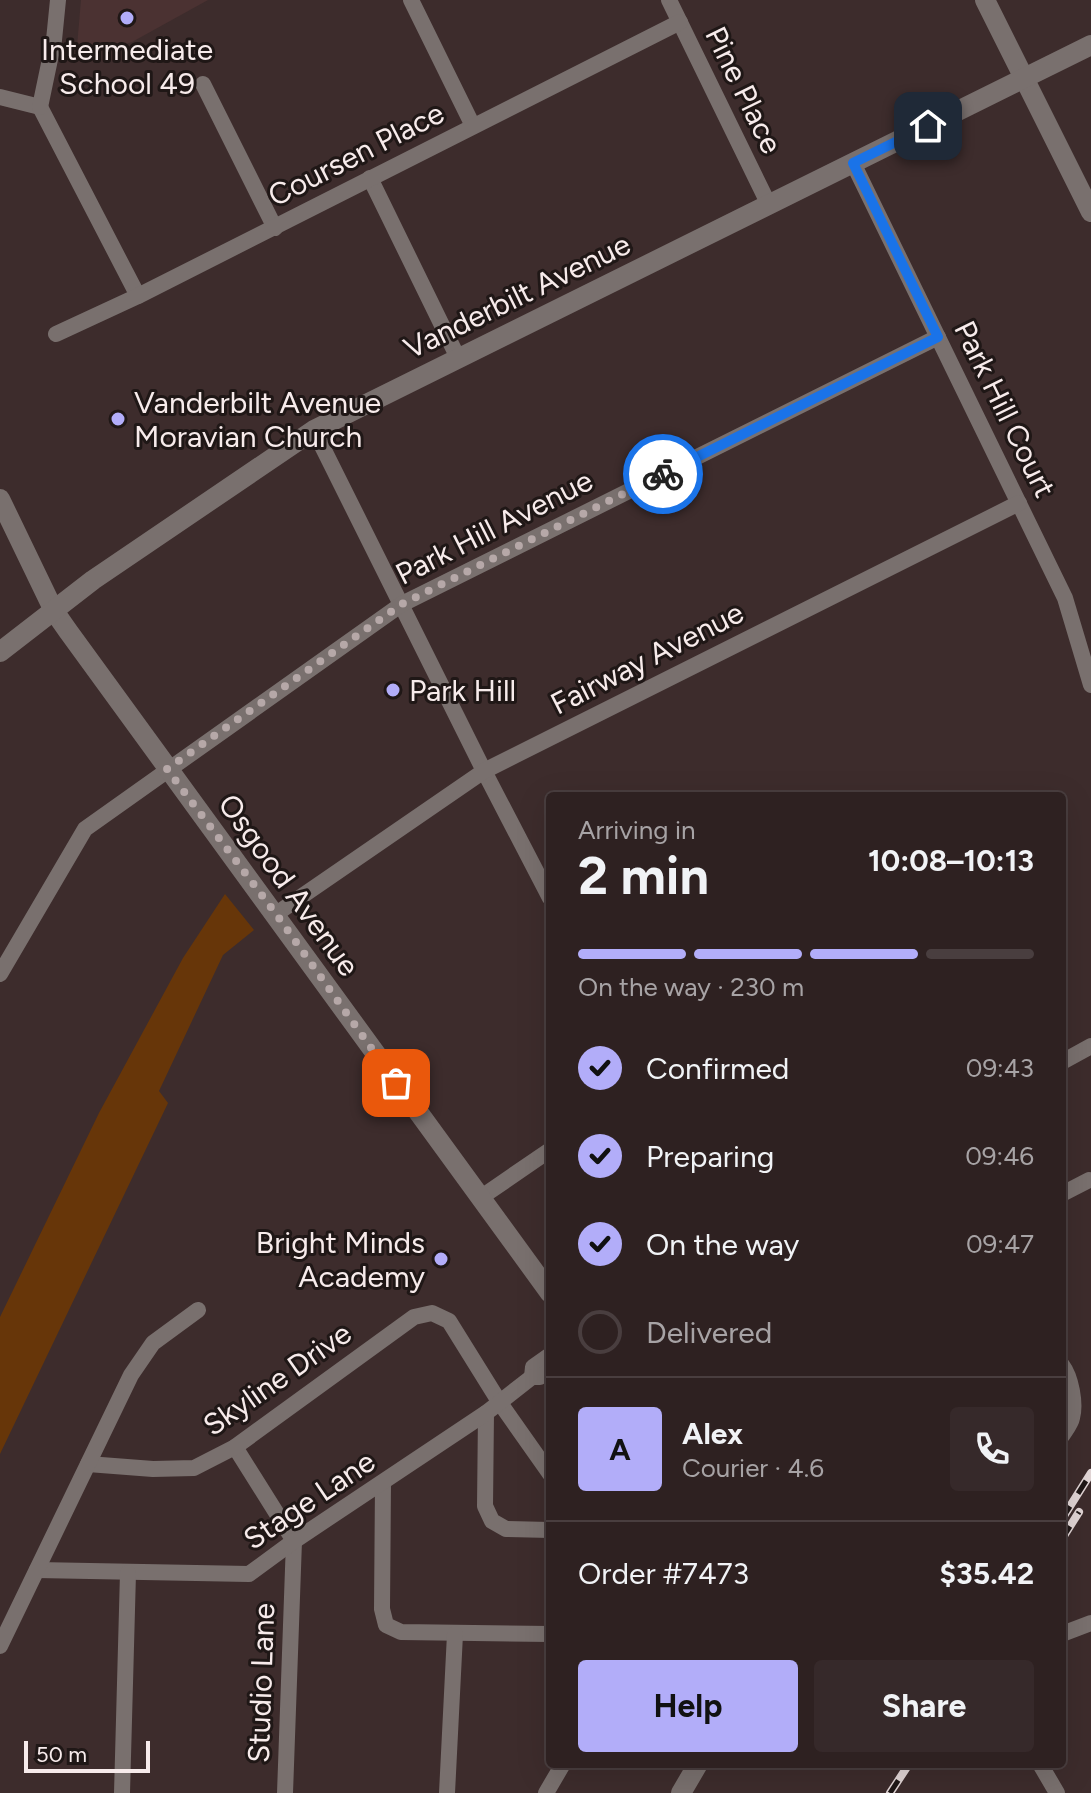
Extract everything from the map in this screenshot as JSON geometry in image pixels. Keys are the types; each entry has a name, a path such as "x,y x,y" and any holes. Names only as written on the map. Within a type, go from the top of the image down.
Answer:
{"street":[{"path":"58,0 54,40 40,107 138,296"},
{"path":"411,0 473,126"},
{"name":"Pine Place","path":"669,0 769,205"},
{"path":"985,0 1091,212"},
{"name":"Coursen Place","path":"56,334 275,228 680,22"},
{"name":"Vanderbilt Avenue","path":"0,652 142,546 314,430 1091,45"},
{"path":"203,84 275,228"},
{"path":"0,97 40,107"},
{"name":"Park Hill Court","path":"853,163 1065,598 1091,685"},
{"path":"370,178 458,358"},
{"name":"Park Hill Avenue","path":"0,974 85,829 402,604 938,337"},
{"path":"314,430 546,890"},
{"name":"Osgood Avenue","path":"0,499 54,611 546,1288"},
{"name":"Fairway Avenue","path":"276,914 484,771 1019,503"},
{"path":"1066,1060 1091,1046"},
{"path":"480,1198 546,1153"},
{"path":"1066,1192 1089,1180"},
{"path":"0,1646 141,1358 153,1343 198,1310"},
{"name":"Skyline Drive","path":"88,1464 153,1469 194,1468 235,1447 422,1313 441,1315 449,1321 500,1403 546,1468"},
{"name":"Stage Lane","path":"532,1377 533,1367 546,1358"},
{"path":"1066,1371 1073,1399 1072,1419 1066,1429"},
{"name":"Stage Lane","path":"37,1570 249,1574 486,1413 532,1377 546,1373"},
{"path":"486,1413 485,1506 492,1521 506,1529 546,1530"},
{"path":"235,1447 294,1541"},
{"path":"383,1483 382,1609 386,1625 401,1632 546,1634"},
{"name":"Studio Lane","path":"285,1793 294,1541"},
{"path":"122,1793 128,1573"},
{"path":"1066,1632 1091,1623"},
{"path":"447,1793 455,1634"},
{"path":"546,1793 561,1768"},
{"path":"681,1793 696,1768"},
{"path":"1042,1768 1057,1793"}],"shaded area":[{"name":"Intermediate School 49","path":"81,0 208,0 132,42 76,58"},
{"path":"225,894 254,930 223,955 159,1091 168,1103 0,1454 0,1317 99,1113 183,958"}],"railway":[{"path":"1066,1513 1091,1473"},
{"path":"1066,1533 1079,1512"},
{"path":"890,1793 906,1768"}],"way so far":[{"path":"396,1083 276,914 167,769 402,604 663,474"}],"place":[{"name":"Intermediate School 49","path":"127,18"},
{"name":"Vanderbilt Avenue Moravian Church","path":"118,419"},
{"name":"Park Hill","path":"393,690"},
{"name":"Bright Minds Academy","path":"441,1259"}],"route":[{"path":"663,474 938,337 853,163 928,126"}]}
